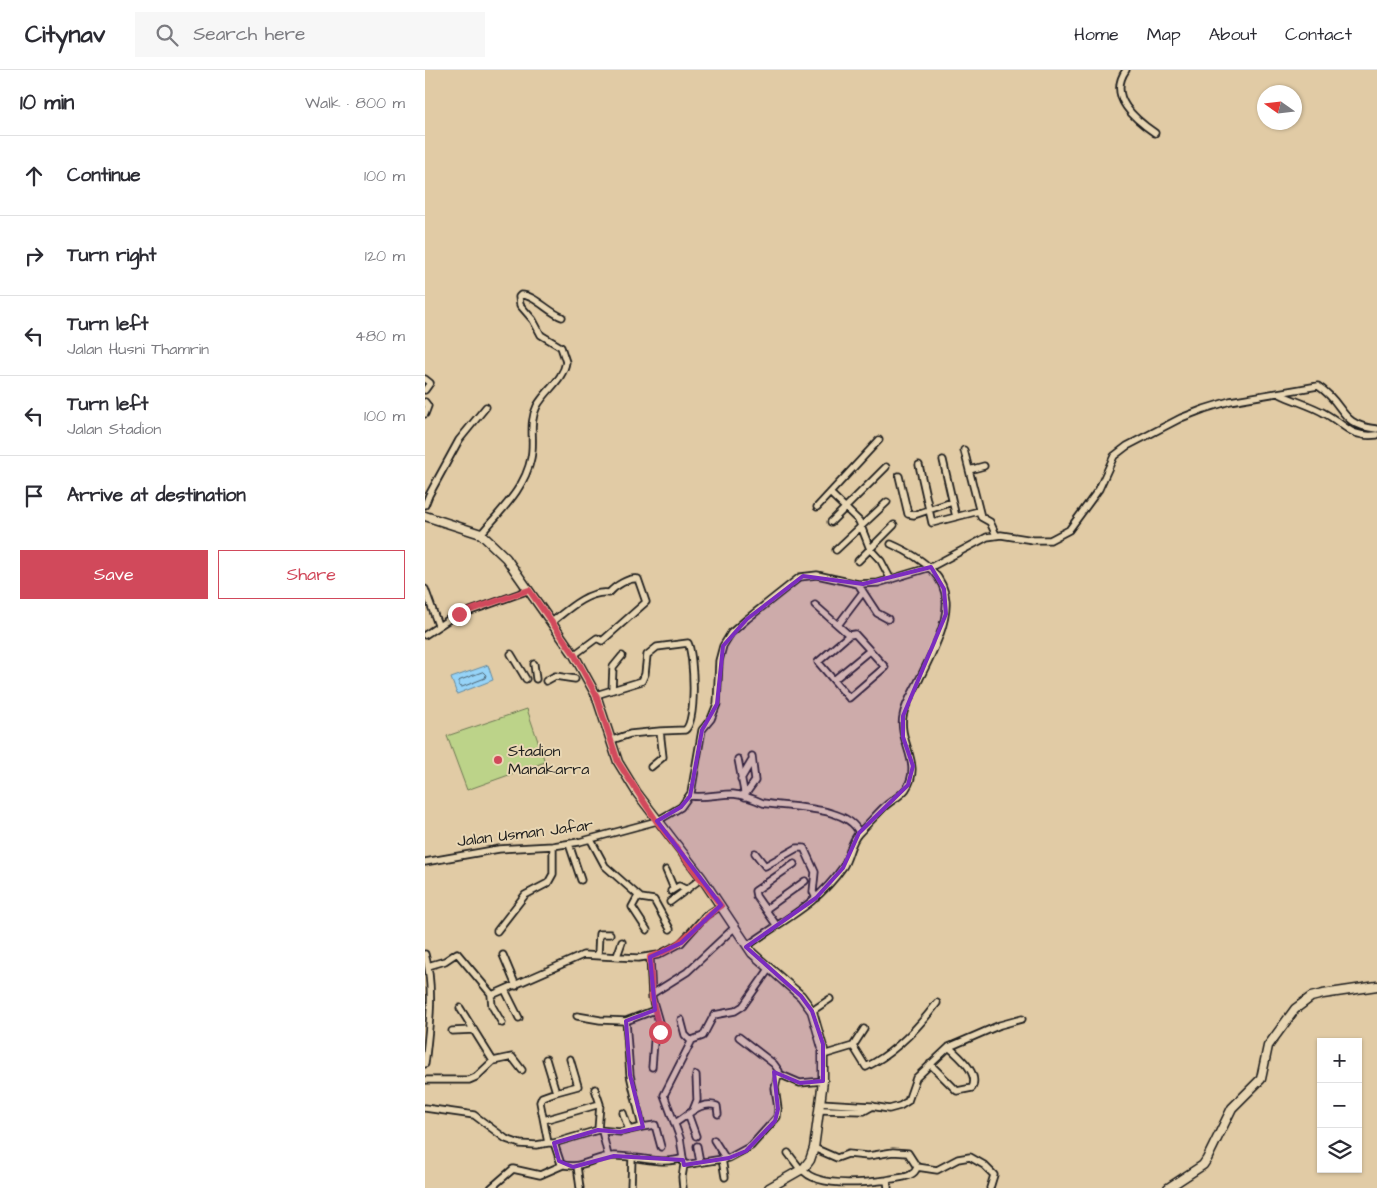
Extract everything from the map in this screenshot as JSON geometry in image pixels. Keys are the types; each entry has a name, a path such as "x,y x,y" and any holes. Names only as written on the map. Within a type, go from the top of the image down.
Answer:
{"street":[{"path":"1126,70 1120,82 1124,104 1130,114 1155,134"},
{"path":"481,534 523,481 531,460 531,428 535,414 544,396 562,375 566,362 561,347 541,335 533,320 520,305 519,297 527,295 551,312 562,317"},
{"path":"425,379 430,383 425,390"},
{"path":"859,833 853,821 842,816 773,805 735,794 702,798 690,796 702,730 711,719 717,704 720,656 731,633 803,576 817,575 858,584 891,580 931,567 980,540 996,535 1042,541 1059,537 1069,530 1099,489 1114,456 1127,446 1181,418 1230,401 1280,394 1307,386 1318,386 1329,393 1348,419 1360,427 1377,429"},
{"path":"1280,394 1322,412 1351,432 1366,436 1377,435"},
{"path":"425,402 428,406 425,414"},
{"path":"425,505 459,440 486,407"},
{"path":"817,507 879,440"},
{"path":"964,450 981,517 990,522 996,535"},
{"path":"943,460 956,517"},
{"path":"919,465 932,523 979,511"},
{"path":"969,470 984,466"},
{"path":"831,522 886,467"},
{"path":"899,476 908,514 952,502"},
{"path":"830,493 859,521 860,528 870,549 881,561 891,580"},
{"path":"836,550 887,502"},
{"path":"425,516 481,534 506,558 574,654 596,695 618,762 657,822 702,878 747,946 801,996 812,1011 822,1040 823,1055 823,1081 813,1148 810,1160 801,1170 769,1188"},
{"path":"858,561 894,525"},
{"path":"747,946 807,907 816,898 843,868 859,833 881,809 902,793 911,776 911,754 903,738 903,716 907,703 937,643 946,614 944,589 940,578 931,567 915,555 891,544"},
{"path":"552,622 591,596 598,593 609,593 615,586 632,579 638,579 646,602 602,640 597,638 574,654"},
{"path":"858,584 877,613 888,619"},
{"path":"425,589 438,625"},
{"path":"425,635 438,625 459,614 529,590"},
{"path":"838,625 863,592"},
{"path":"815,605 849,635"},
{"path":"855,634 869,651 885,667 849,698 835,679 824,672 818,662 849,635 855,634"},
{"path":"596,695 642,681 645,674 647,655 657,647 689,642 692,656 693,691 690,725 685,730 630,734 612,740"},
{"path":"835,679 869,651"},
{"path":"511,654 527,679"},
{"path":"612,690 613,668 622,656"},
{"path":"534,664 536,679"},
{"path":"546,681 555,676 575,679"},
{"path":"651,767 663,757 660,731"},
{"path":"738,759 745,796"},
{"path":"741,779 752,759 755,781 745,796"},
{"name":"Jalan Usman Jafar","path":"425,862 499,848 553,846 591,840 657,822 681,807 690,796"},
{"path":"591,840 605,866 638,896 654,900 670,929"},
{"path":"569,844 581,880"},
{"path":"497,931 525,895 548,883 553,874 553,846"},
{"path":"755,853 765,866 797,848 804,848 815,872 813,892 816,898"},
{"path":"777,926 756,896 755,891 794,864"},
{"path":"666,870 673,890 682,886 687,890"},
{"path":"670,902 702,878"},
{"path":"766,910 805,881"},
{"path":"638,896 632,907 647,930"},
{"path":"491,995 516,986 540,972 579,956 598,954 650,957 681,943 705,916 721,906"},
{"path":"651,994 687,972 735,927"},
{"path":"598,954 599,934 610,934"},
{"path":"617,956 622,942"},
{"path":"428,966 445,961 457,952 476,973 491,995 492,1006 502,1023"},
{"path":"425,954 428,966 425,1064"},
{"path":"503,955 516,986"},
{"path":"650,957 651,994 661,1029 654,1044 652,1068"},
{"path":"683,1188 684,1165 680,1138 664,1096 664,1091 682,1062 691,1041 703,1036 714,1015 735,1011 743,1006 769,968"},
{"path":"1168,1188 1203,1165 1232,1108 1261,1079 1268,1046 1295,1009 1311,997 1377,986"},
{"path":"505,990 519,1018"},
{"path":"812,1011 830,999"},
{"path":"853,1046 866,1067 876,1062 913,1031 937,1003"},
{"path":"460,1008 493,1061"},
{"path":"577,1016 600,1020 626,1021 655,1010"},
{"path":"820,1107 864,1111 873,1106 889,1109 905,1104 916,1078 949,1047 956,1042 982,1034 1000,1025 1022,1019"},
{"path":"681,1020 685,1035 691,1041"},
{"path":"626,1021 630,1075 642,1127"},
{"path":"823,1055 853,1046 864,1029"},
{"path":"452,1031 473,1030"},
{"path":"739,1037 774,1064 779,1074 800,1083 823,1081"},
{"path":"930,1064 957,1091 972,1088 974,1081 971,1072 949,1047"},
{"path":"425,1080 472,1079 493,1061 512,1057 522,1070"},
{"path":"545,1059 556,1092"},
{"path":"570,1059 578,1084 575,1088 556,1092 540,1099 551,1143 559,1161 563,1164 577,1166 607,1156 670,1161 683,1158"},
{"path":"684,1165 724,1159 745,1151 775,1121 778,1109 775,1084 779,1074"},
{"path":"693,1110 697,1100 696,1075"},
{"path":"595,1089 600,1104 600,1130 607,1156"},
{"path":"544,1120 600,1104"},
{"path":"675,1123 693,1110 714,1104 717,1106 718,1114"},
{"path":"425,1108 474,1115 506,1139 520,1144 536,1145 551,1143 600,1130 629,1130 655,1125 661,1147"},
{"path":"623,1113 629,1130"},
{"path":"688,1114 696,1136"},
{"path":"714,1140 724,1159 725,1177"},
{"path":"697,1146 700,1162"},
{"path":"813,1148 837,1158 844,1155 869,1156 902,1151 908,1153 917,1167 937,1170 958,1159 971,1157 984,1164 994,1175 990,1188"},
{"path":"788,1153 801,1170 814,1180 861,1184 912,1174 917,1167"},
{"path":"631,1188 632,1157"},
{"path":"491,1188 513,1169 540,1175 551,1172 563,1164"},
{"path":"577,1166 580,1188"},
{"path":"887,1180 888,1188"}],"highlighted area":[{"path":"931,567 944,589 946,614 903,716 903,737 913,766 908,785 859,833 843,868 816,898 746,947 801,996 812,1011 823,1044 823,1081 800,1083 774,1072 778,1109 775,1121 746,1151 729,1158 684,1165 683,1160 614,1156 573,1167 559,1161 554,1143 598,1130 620,1132 643,1127 630,1075 626,1021 655,1010 650,957 681,943 721,905 657,821 681,807 690,796 702,730 717,704 723,646 747,619 803,576 863,584"}],"green space":[{"path":"527,709 545,762 467,790 447,736"}],"water":[{"path":"488,665 493,680 457,694 451,678"}],"place":[{"name":"Stadion Manakarra","path":"498,760"}],"route":[{"path":"459,614 529,590 574,654 596,695 608,726 618,762 657,822 702,878 721,906 705,916 681,943 650,957 652,998 661,1029 660,1032"}]}
